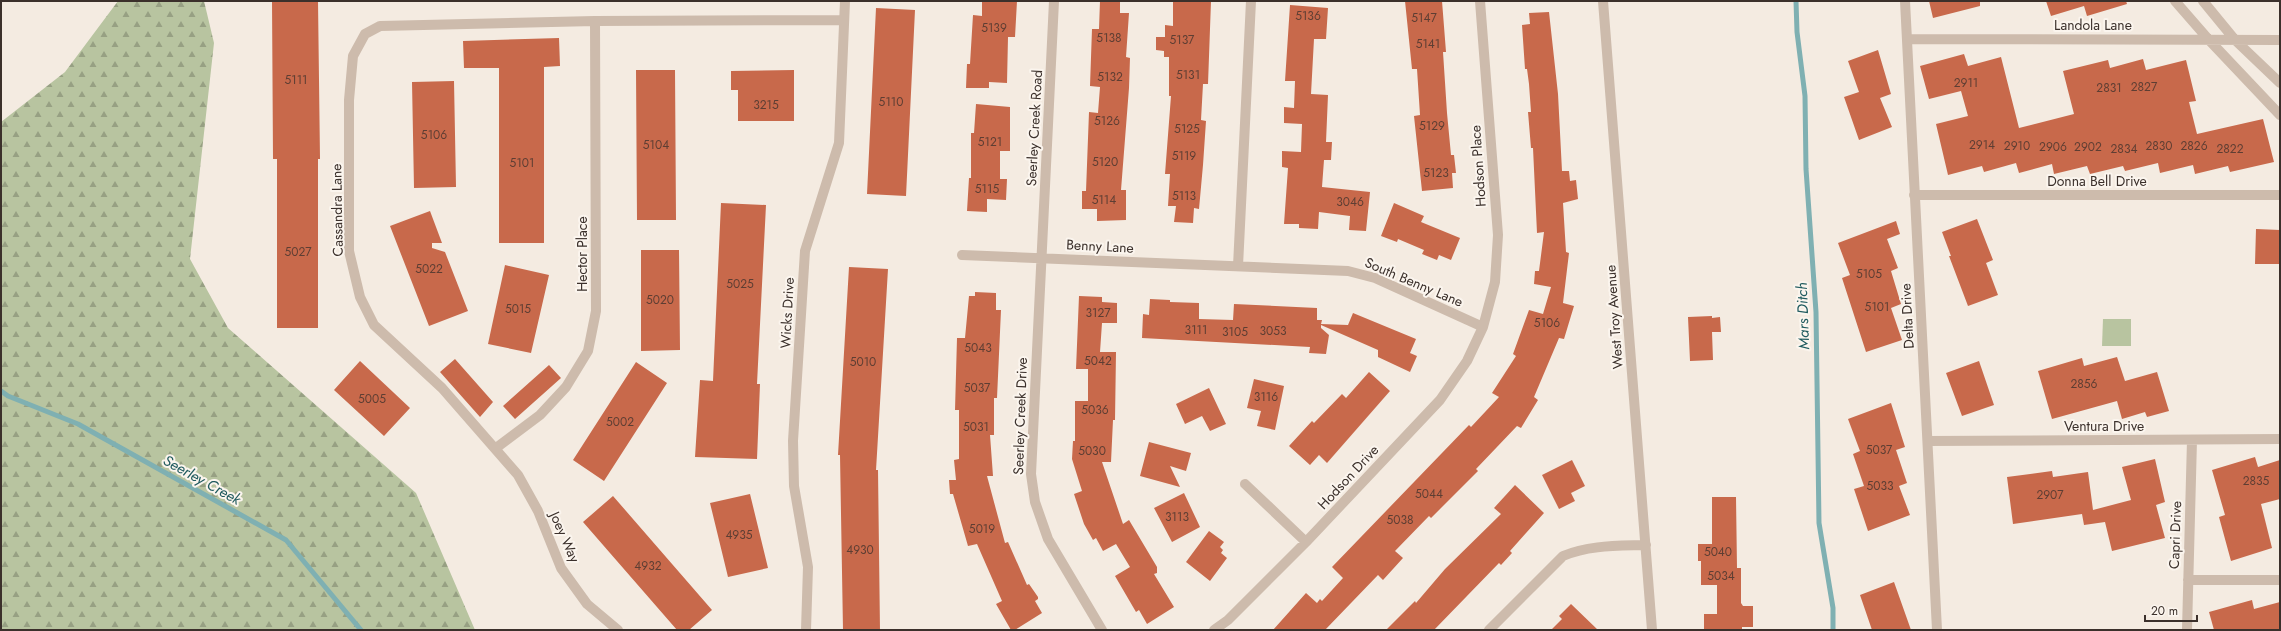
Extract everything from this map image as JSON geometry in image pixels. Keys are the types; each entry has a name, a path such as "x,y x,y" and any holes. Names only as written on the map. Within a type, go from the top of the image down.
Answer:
{"street":[{"name":"Wicks Drive","path":"806,630 808,567 794,486 793,441 805,251 839,143 845,1"},
{"name":"Seerley Creek Road","path":"1042,257 1054,1"},
{"path":"1238,266 1251,1"},
{"name":"Hodson Place","path":"1480,1 1498,235 1495,282 1483,327"},
{"name":"West Troy Avenue","path":"1603,1 1652,630"},
{"name":"Delta Drive","path":"1905,1 1937,630"},
{"path":"2176,1 2209,40 2280,115"},
{"path":"2203,1 2235,40 2280,83"},
{"path":"595,21 844,20"},
{"name":"Cassandra Lane","path":"496,448 442,388 374,325 360,297 349,251 350,92 353,56 365,34 380,26 595,21"},
{"name":"Hector Place","path":"496,448 540,415 551,404 566,387 588,351 596,311 595,21"},
{"name":"Landola Lane","path":"1907,39 2280,40"},
{"name":"Donna Bell Drive","path":"1914,195 2280,195"},
{"name":"Benny Lane","path":"962,255 1238,266"},
{"name":"Seerley Creek Drive","path":"1042,257 1031,464 1035,502 1048,539 1102,630"},
{"name":"South Benny Lane","path":"1238,266 1343,271 1366,275 1483,327"},
{"name":"Hodson Drive","path":"1214,630 1228,620 1306,542 1447,391 1467,361 1483,327"},
{"name":"Ventura Drive","path":"1928,441 2280,439"},
{"name":"Capri Drive","path":"2187,630 2192,440"},
{"name":"Joey Way","path":"496,448 518,475 538,511 561,568 587,604 618,630"},
{"path":"1245,484 1306,542"},
{"path":"1489,630 1563,556 1577,550 1596,547 1646,545"},
{"path":"2188,580 2280,580"}],"green space":[{"path":"118,1 204,1 214,43 190,259 228,328 416,493 475,630 1,630 1,122 65,72"},
{"path":"2103,319 2131,319 2131,346 2102,346"}],"building":[{"path":"272,1 318,1 320,159 318,159 318,328 277,328 277,159 273,159"},
{"path":"982,1 1017,1 1015,37 1008,37 1007,83 989,82 989,88 966,88 967,64 970,64 973,15 982,16"},
{"path":"1100,1 1120,1 1120,13 1129,13 1126,57 1130,58 1129,88 1121,190 1126,190 1126,220 1097,221 1097,209 1082,209 1082,191 1086,191 1089,112 1098,113 1100,87 1090,86 1092,29 1099,29"},
{"path":"1173,1 1211,1 1208,84 1203,84 1201,120 1206,121 1203,165 1199,209 1194,208 1193,223 1174,222 1176,206 1168,206 1170,174 1165,174 1171,96 1169,96 1169,57 1164,57 1164,51 1156,50 1156,37 1165,37 1165,25 1173,26"},
{"path":"1405,1 1442,1 1446,52 1443,52 1447,113 1451,155 1454,155 1456,173 1452,173 1453,188 1422,191 1414,116 1420,115 1417,69 1412,69"},
{"path":"1929,1 1980,1 1980,6 1933,18"},
{"path":"2046,1 2126,1 2127,4 2087,16 2084,6 2051,16"},
{"path":"1290,5 1328,8 1326,39 1314,39 1311,94 1328,95 1326,142 1332,142 1331,160 1324,160 1322,187 1370,192 1366,231 1349,230 1350,216 1319,212 1318,229 1299,228 1299,224 1284,224 1288,168 1282,167 1282,151 1301,152 1302,124 1284,123 1284,107 1294,108 1295,81 1285,81"},
{"path":"876,8 915,10 906,196 867,194"},
{"path":"1549,12 1558,94 1562,171 1569,171 1570,181 1576,180 1578,199 1563,203 1566,252 1569,253 1563,303 1574,306 1564,339 1559,338 1534,397 1538,400 1521,428 1517,426 1476,469 1478,471 1431,518 1429,516 1395,551 1403,558 1383,580 1378,575 1325,630 1273,630 1306,593 1317,603 1320,599 1322,601 1343,578 1332,567 1469,425 1471,427 1499,397 1492,393 1516,356 1513,354 1529,310 1543,314 1551,287 1534,284 1535,271 1539,271 1544,232 1537,233 1533,148 1531,148 1528,112 1531,112 1529,84 1527,69 1525,69 1522,25 1530,24 1529,13"},
{"path":"559,38 560,66 544,67 544,243 499,243 499,68 464,68 463,41"},
{"path":"1878,50 1891,94 1880,98 1892,127 1859,140 1844,97 1859,92 1848,61"},
{"path":"1964,54 1968,66 2001,57 2019,128 2074,114 2063,71 2108,60 2110,68 2143,59 2146,70 2186,60 2196,101 2189,102 2197,134 2263,119 2274,162 2230,172 2228,166 2195,174 2193,165 2160,173 2158,163 2125,171 2123,166 2090,174 2087,166 2054,174 2052,164 2019,173 2016,163 1984,172 1982,166 1948,175 1936,124 1968,116 1961,91 1929,99 1920,66"},
{"path":"636,70 675,70 676,220 637,220"},
{"path":"794,70 794,121 738,121 738,90 731,90 731,71"},
{"path":"454,81 456,187 414,188 412,82"},
{"path":"976,104 1010,107 1010,151 1000,151 1000,179 1007,179 1006,200 987,199 987,212 967,211 969,178 971,178 971,133 974,133"},
{"path":"721,203 766,205 757,384 760,384 757,459 695,457 700,380 713,381"},
{"path":"1394,203 1424,216 1421,222 1460,238 1451,260 1439,255 1437,260 1422,254 1424,250 1398,239 1397,242 1381,236"},
{"path":"430,211 442,243 432,243 432,248 445,252 468,311 429,326 390,226"},
{"path":"1977,219 1993,260 1986,263 1998,295 1968,306 1949,256 1951,256 1942,232"},
{"path":"1896,221 1900,234 1887,239 1898,268 1891,271 1901,304 1891,308 1902,340 1866,352 1842,278 1850,275 1838,243"},
{"path":"2256,229 2280,230 2280,264 2255,264"},
{"path":"641,250 679,250 680,350 641,351"},
{"path":"505,265 549,275 531,353 488,344"},
{"path":"849,267 888,269 876,470 878,470 880,630 843,630 840,455 838,455"},
{"path":"975,292 996,293 996,310 1001,310 997,398 994,398 994,435 990,435 993,476 987,476 1005,543 1008,542 1027,585 1029,584 1038,597 1035,601 1042,613 1015,630 1011,630 996,604 1002,601 977,544 968,546 953,494 950,494 949,480 956,480 954,460 959,459 959,410 955,410 957,338 965,338 969,296 975,296"},
{"path":"1079,296 1102,297 1102,302 1117,303 1117,323 1102,323 1100,352 1116,352 1115,420 1113,420 1111,462 1102,462 1123,524 1129,520 1157,567 1157,573 1154,574 1174,607 1147,624 1139,610 1136,612 1115,576 1130,567 1116,544 1103,551 1096,538 1093,540 1084,524 1074,494 1082,491 1072,459 1073,441 1075,441 1075,401 1088,401 1088,369 1076,369"},
{"path":"1150,299 1170,300 1170,302 1199,303 1199,319 1233,320 1234,304 1317,308 1317,320 1322,320 1321,324 1348,325 1353,313 1416,339 1410,353 1417,356 1410,372 1378,357 1378,350 1321,325 1321,328 1329,335 1326,354 1309,353 1310,347 1142,338 1143,314 1149,315"},
{"path":"1712,316 1712,318 1720,317 1721,332 1712,332 1713,360 1690,361 1688,317"},
{"path":"2117,357 2125,381 2157,372 2169,411 2147,417 2145,412 2122,419 2117,401 2052,419 2038,371 2082,358 2084,366"},
{"path":"455,359 493,402 480,417 440,372"},
{"path":"360,361 410,408 384,436 334,390"},
{"path":"1979,361 1994,405 1962,416 1946,373"},
{"path":"636,362 667,383 604,481 573,460"},
{"path":"549,365 561,378 515,419 503,406"},
{"path":"1369,372 1390,391 1327,463 1319,455 1310,465 1289,446 1312,421 1314,423 1342,394 1346,398"},
{"path":"1254,379 1284,386 1275,430 1257,426 1261,411 1247,408"},
{"path":"1209,388 1226,424 1210,431 1202,416 1185,424 1176,404"},
{"path":"1891,403 1905,447 1896,450 1907,483 1899,486 1910,515 1868,531 1854,489 1864,486 1853,454 1860,451 1848,419"},
{"path":"1149,442 1191,453 1186,471 1170,466 1180,487 1140,476"},
{"path":"2255,457 2258,467 2280,460 2280,499 2261,504 2272,548 2231,561 2219,517 2225,515 2212,470"},
{"path":"2155,459 2165,502 2156,505 2165,538 2112,551 2105,522 2084,525 2082,514 2013,524 2007,477 2052,471 2053,477 2088,472 2093,510 2131,500 2122,467"},
{"path":"1572,460 1585,486 1571,493 1575,501 1559,509 1542,475"},
{"path":"1515,485 1544,513 1510,551 1512,553 1501,565 1499,563 1434,630 1386,630 1415,601 1416,603 1445,569 1501,514 1494,508"},
{"path":"1184,493 1200,527 1172,542 1154,508"},
{"path":"750,494 768,568 728,577 710,503"},
{"path":"613,496 712,610 689,630 677,630 583,522"},
{"path":"1712,497 1736,497 1737,568 1741,568 1741,603 1743,606 1753,606 1753,627 1742,627 1742,630 1704,630 1704,614 1717,614 1717,585 1701,585 1701,561 1698,561 1698,544 1712,544"},
{"path":"1209,531 1224,542 1220,547 1223,550 1221,553 1227,558 1210,581 1186,562"},
{"path":"1894,582 1911,630 1872,630 1860,595"},
{"path":"2252,600 2254,609 2280,602 2280,630 2214,630 2209,612"},
{"path":"1571,604 1598,630 1551,630 1562,619 1559,616"}],"waterway":[{"name":"Mars Ditch","path":"1796,1 1797,32 1805,96 1806,169 1816,312 1819,523 1833,608 1833,630"},
{"name":"Seerley Creek","path":"1,391 8,396 78,424 286,540 361,630"}]}
